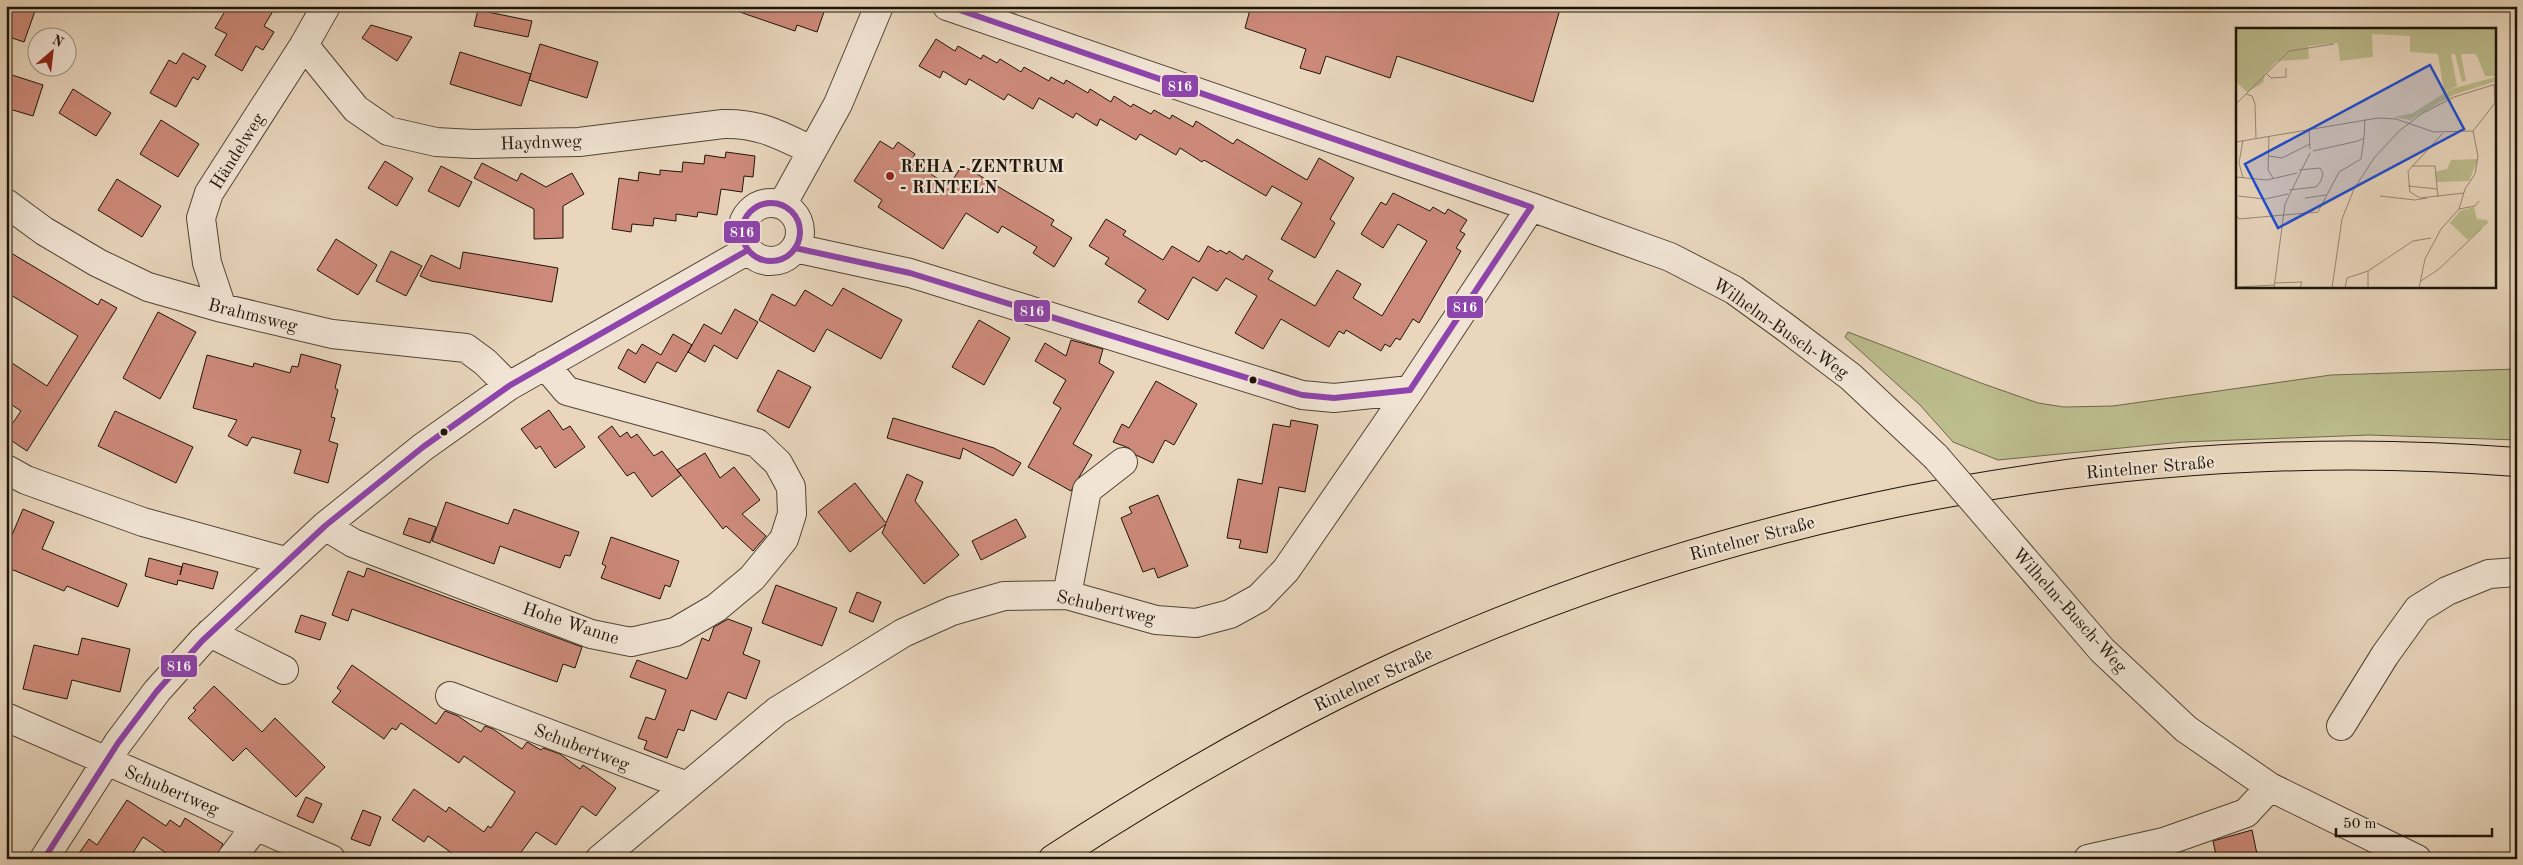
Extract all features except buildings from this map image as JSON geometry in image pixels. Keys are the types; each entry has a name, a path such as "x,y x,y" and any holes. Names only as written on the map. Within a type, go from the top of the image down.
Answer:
{"main road":[{"name":"Rintelner Straße","path":"1053,859 1121,815 1209,763 1303,712 1405,662 1495,624 1600,584 1745,539 1827,518 1942,494 2109,469 2271,458 2373,456 2473,458 2517,462"}],"street":[{"name":"Händelweg","path":"222,308 207,263 201,218 209,193 304,45 326,6"},
{"path":"782,204 838,104 880,6"},
{"name":"Wilhelm-Busch-Weg","path":"947,6 1531,206 1670,257 1734,290 1852,377 1936,457 2102,650 2186,729 2270,787 2417,859"},
{"name":"Haydnweg","path":"304,45 356,109 388,130 436,142 473,144 579,142 723,124 745,124 769,130 811,150"},
{"name":"Brahmsweg","path":"6,203 44,231 98,263 139,283 222,308 332,334 466,348 485,362 509,386"},
{"path":"762,204 782,204 794,214 799,225 799,238 795,248 788,256 769,261 759,258 748,250 742,236 743,223 751,210 762,204"},
{"name":"Schubertweg","path":"600,859 777,711 903,632 952,611 1004,596 1067,595 1156,620 1196,623 1230,614 1259,598 1286,570 1410,390 1531,206"},
{"path":"795,248 910,273 1302,395 1334,398 1410,390"},
{"path":"44,859 108,762 118,743 157,691 210,633 285,561 325,526 423,447 509,386 748,250"},
{"name":"Hohe Wanne","path":"325,526 353,543 591,634 631,642 675,632 716,608 752,578 784,539 792,514 791,487 778,463 757,443 567,391 545,365"},
{"path":"1067,595 1081,513 1087,490 1124,462"},
{"path":"6,469 26,480 143,522 285,561"},
{"path":"2341,726 2385,655 2418,609 2448,591 2489,574 2517,572"},
{"path":"210,633 284,670"},
{"name":"Schubertweg","path":"450,696 687,786"},
{"name":"Schubertweg","path":"6,717 331,859"},
{"path":"2088,859 2164,842 2246,813 2270,787"},
{"path":"231,859 256,826"}],"green space":[{"path":"1848,332 2038,403 2064,407 2113,406 2331,375 2517,369 2517,440 2369,435 2183,442 1998,460 1953,442 1920,405 1845,337"}],"transit line":[{"name":"816","path":"795,248 910,273 1302,395 1334,398 1410,390 1531,207 948,6"},
{"name":"816","path":"771,203 782,205 795,216 800,232 798,243 787,256 771,261 760,259 747,248 742,232 744,221 755,208 771,203"},
{"name":"816","path":"44,859 118,743 157,691 202,641 325,526 423,447 509,386 748,250"}],"place":[{"name":"REHA - ZENTRUM - RINTELN","path":"890,176"}]}
